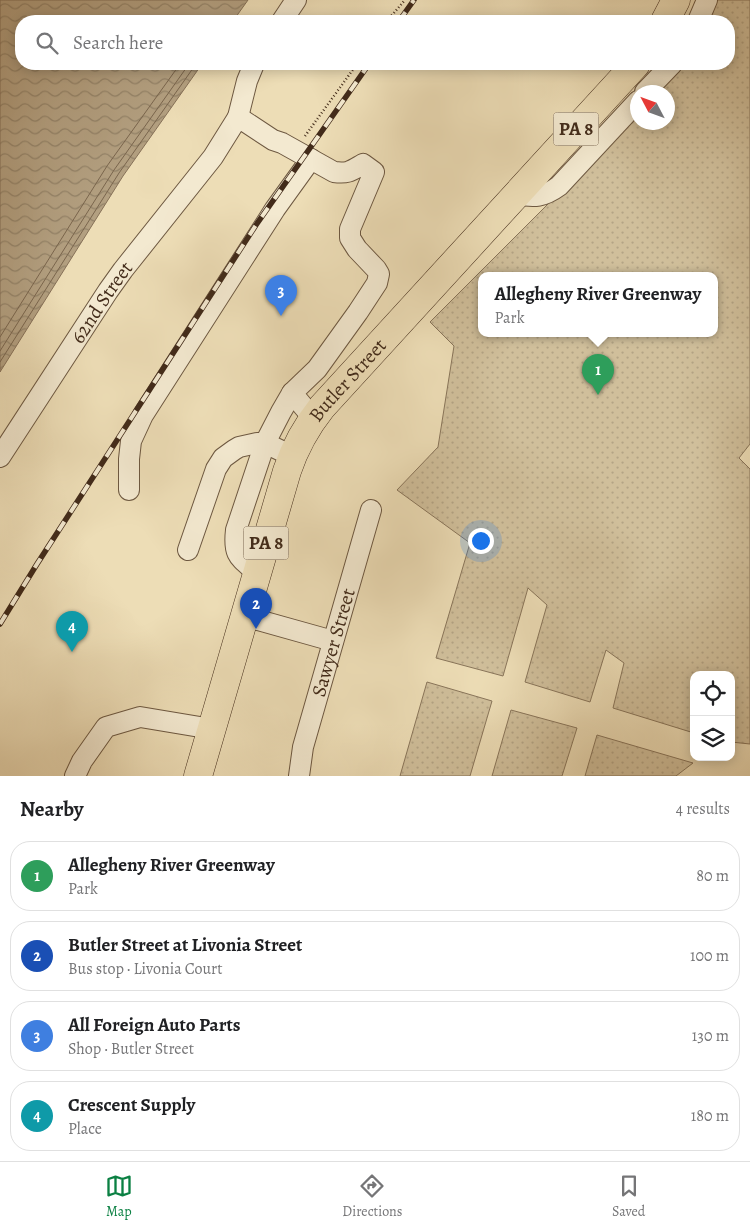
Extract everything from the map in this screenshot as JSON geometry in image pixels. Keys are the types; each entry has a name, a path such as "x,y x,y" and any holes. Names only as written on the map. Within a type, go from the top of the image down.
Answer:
{"highway":[{"path":"669,15 676,0"},
{"name":"Butler Street","path":"198,776 257,572 292,456 298,442 313,418 631,70"}],"street":[{"path":"286,15 296,0"},
{"path":"701,15 707,0"},
{"name":"62nd Street","path":"0,457 108,291 213,156 238,117 252,70"},
{"path":"652,85 666,70"},
{"path":"517,194 534,196 552,191 630,110"},
{"path":"238,117 273,140 334,172 344,174 351,172 362,164 374,172 350,228 350,238 379,274 377,283 358,312 316,369 292,393 265,443 236,530 234,544 242,560 257,572"},
{"path":"129,490 131,441 143,415 274,209 303,155"},
{"path":"292,393 313,418"},
{"path":"188,550 216,469 223,458 239,447 257,443 265,443 292,456"},
{"name":"Sawyer Street","path":"298,776 303,746 371,510"},
{"path":"244,616 334,641"},
{"path":"75,776 82,761 106,727 140,718 212,729"}],"path":[{"path":"392,15 405,0"},
{"path":"303,155 353,70"}],"shaded area":[{"path":"714,0 750,0 750,444 739,458 750,469 750,744 735,742 735,671 690,671 690,732 613,708 624,663 606,650 590,702 525,682 547,605 528,588 503,676 436,658 470,543 397,490 438,447 454,346 430,322 478,274 478,337 718,337 718,272 480,272 611,141 630,118 630,130 675,130 675,85 657,85 671,70 735,70 735,15 707,15"},
{"path":"427,682 492,701 470,776 400,776"},
{"path":"511,710 577,728 562,776 492,776"},
{"path":"597,735 693,763 676,776 585,776"}],"water":[{"path":"0,0 248,0 237,15 15,15 15,70 198,70 123,176 0,372"}],"railway":[{"path":"403,15 414,0"},
{"path":"0,624 256,225 365,70"}],"place":[{"name":"All Foreign Auto Parts","path":"281,316"},
{"name":"Allegheny River Greenway","path":"598,395"},
{"name":"Butler Street at Livonia Street","path":"256,629"},
{"name":"Crescent Supply","path":"72,652"}]}
